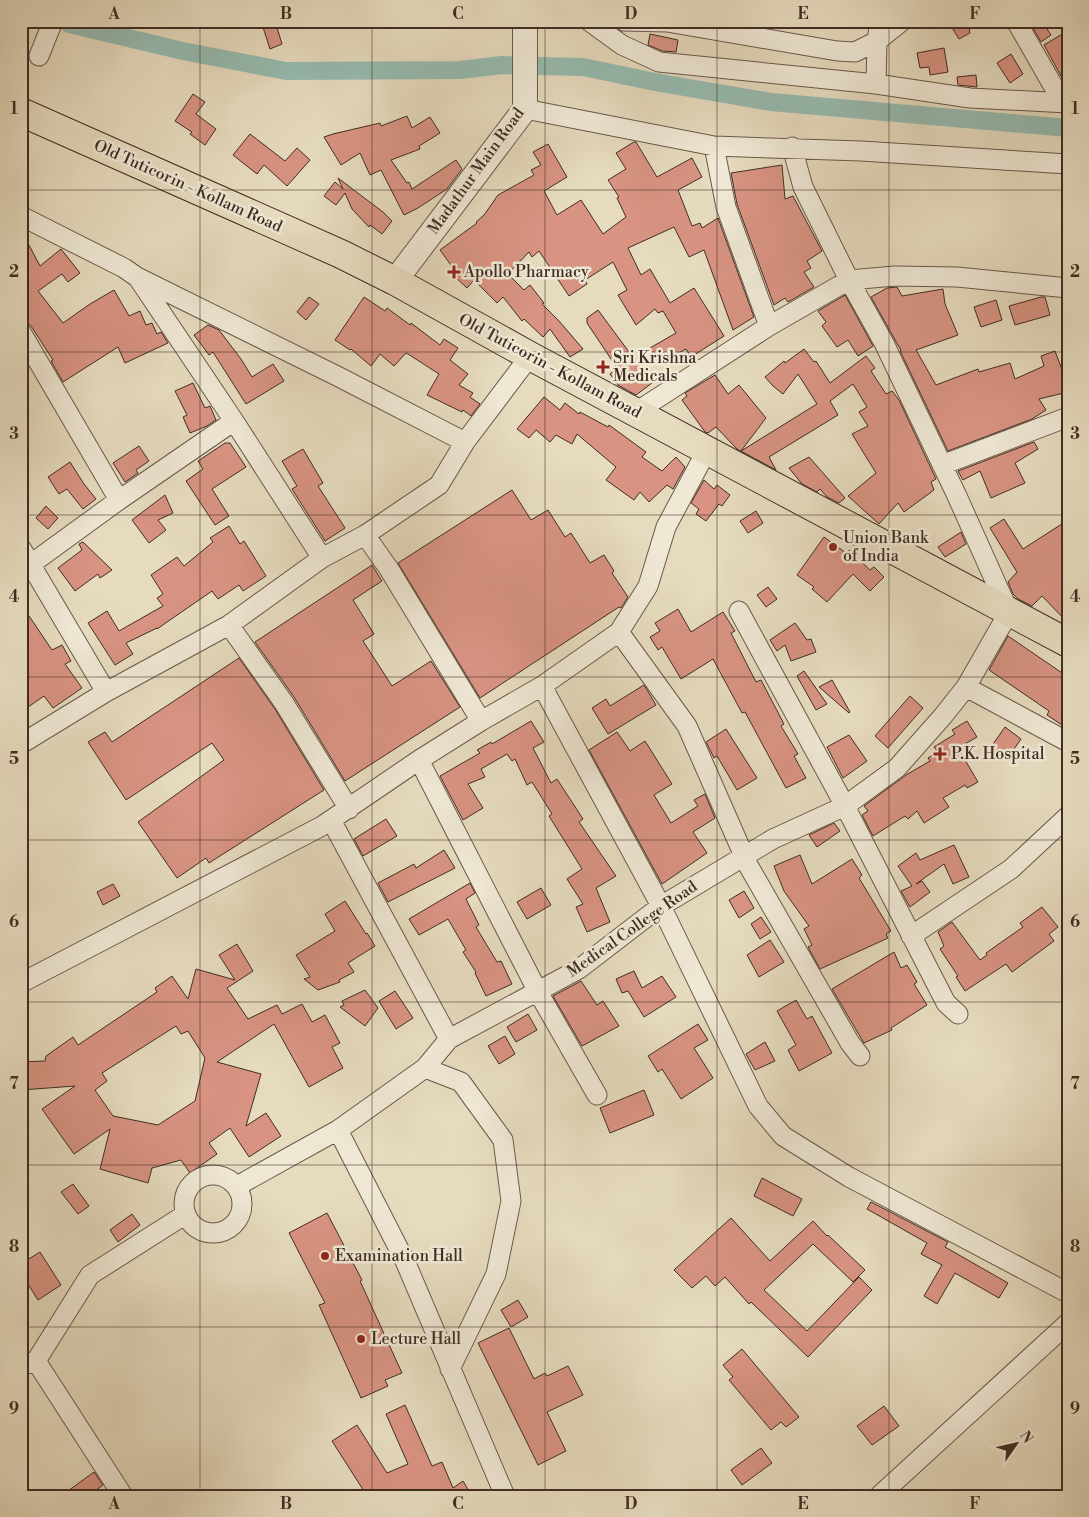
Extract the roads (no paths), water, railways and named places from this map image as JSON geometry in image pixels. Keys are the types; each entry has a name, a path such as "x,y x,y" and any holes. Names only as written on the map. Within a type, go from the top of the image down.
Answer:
{"main road":[{"name":"Old Tuticorin - Kollam Road","path":"21,112 332,250 395,281 530,356 1068,643"}],"street":[{"path":"39,56 53,21"},
{"path":"589,21 622,45 660,62 876,84 970,98 1065,103"},
{"path":"624,21 667,22 837,51 855,52 877,41 902,21"},
{"path":"876,84 877,41 880,21"},
{"path":"1016,21 1065,103"},
{"name":"Madathur Main Road","path":"395,281 525,99 525,24"},
{"path":"525,99 714,146 792,147 1068,164"},
{"path":"714,146 726,207 769,326"},
{"path":"792,147 803,187 849,280 884,343 1009,612"},
{"path":"21,216 124,268 137,277 340,377 464,442"},
{"path":"636,412 769,326 849,280 895,276 957,277 1068,288"},
{"path":"137,277 234,421 322,558"},
{"path":"21,332 119,500"},
{"path":"21,744 106,692 228,625 322,558 365,535 439,485 464,442 530,356"},
{"path":"942,465 1068,417"},
{"path":"31,564 119,500 234,421"},
{"path":"21,983 331,820 418,760 481,720 542,686 620,632 648,586 666,527 707,450"},
{"path":"365,535 389,569 481,720"},
{"path":"21,548 106,692"},
{"path":"739,611 845,806 946,1003 958,1014"},
{"name":"Medical College Road","path":"237,1186 338,1130 425,1068 449,1039 579,968 661,906 773,839 845,806 897,768 966,687 1009,612"},
{"path":"228,625 284,703 349,809"},
{"path":"620,632 687,726 744,856 850,1043 860,1056"},
{"path":"542,686 661,906 758,1106 783,1136 849,1177 1068,1293"},
{"path":"966,687 1068,742"},
{"path":"418,760 538,992 596,1094"},
{"path":"911,936 1011,869 1068,816"},
{"path":"331,820 449,1039"},
{"path":"425,1068 461,1082 503,1140 511,1201 496,1274 450,1369"},
{"path":"338,1130 405,1261 505,1496"},
{"path":"216,1175 224,1177 237,1186 242,1202 241,1211 238,1218 226,1230 210,1233 195,1227 186,1214 184,1205 187,1189 199,1178 216,1175"},
{"path":"123,1496 28,1363 90,1275 186,1214"},
{"path":"879,1496 1068,1323"}],"waterway":[{"path":"69,24 183,51 286,71 460,70 502,65 583,67 655,82 771,102 1068,128"}],"place":[{"name":"Apollo Pharmacy","path":"454,272"},
{"name":"Sri Krishna Medicals","path":"603,367"},
{"name":"Union Bank of India","path":"833,547"},
{"name":"P.K. Hospital","path":"940,754"},
{"name":"Examination Hall","path":"325,1256"},
{"name":"Lecture Hall","path":"361,1339"}]}
